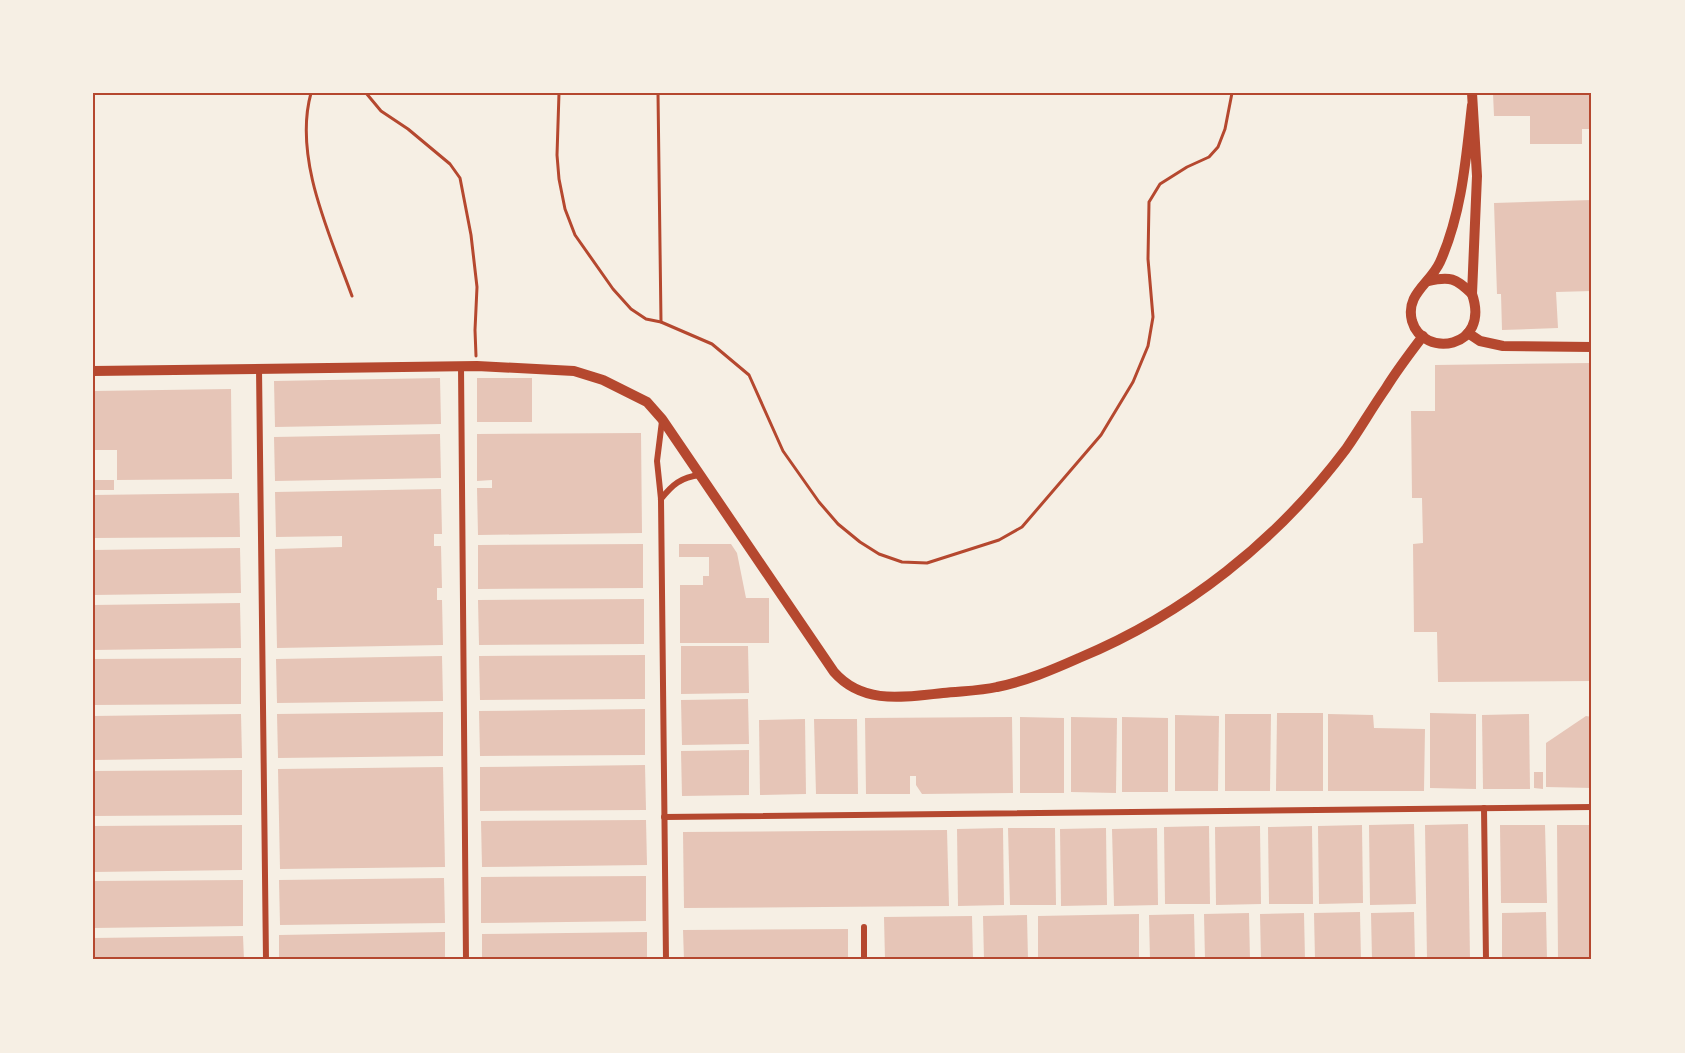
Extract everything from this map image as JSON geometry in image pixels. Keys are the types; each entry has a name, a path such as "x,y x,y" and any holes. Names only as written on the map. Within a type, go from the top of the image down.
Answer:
{"street":[{"path":"1472,93 1477,176 1472,294 1476,314 1468,333 1458,341 1446,344 1433,342 1423,336 1413,323 1410,307 1416,292 1428,281 1439,264 1452,229 1464,179 1472,105"},
{"path":"1428,281 1444,277 1460,282 1472,294"},
{"path":"1468,333 1480,341 1503,346 1592,347"},
{"path":"93,371 477,366 574,371 603,380 646,402 662,418 834,672 847,685 868,694 898,698 996,687 1048,671 1102,649 1162,618 1250,554 1279,527 1347,448 1423,336"},
{"path":"461,366 466,960"},
{"path":"260,368 266,960"},
{"path":"662,418 657,461 661,499 666,960"},
{"path":"661,499 678,481 689,476 700,475"},
{"path":"664,818 1592,807"},
{"path":"1484,808 1486,960"},
{"path":"864,927 864,960"}],"path":[{"path":"311,93 306,112 310,171 320,209 352,296"},
{"path":"366,93 381,111 408,129 450,164 460,178 471,235 477,287 475,330 477,366"},
{"path":"559,93 557,154 565,209 575,235 613,289 631,309 646,319 661,322 712,344 749,375 783,451 819,502 838,524 879,554 902,562 927,563 999,540 1022,527 1101,435 1133,382 1148,346 1154,316 1148,259 1149,202 1160,183 1209,157 1218,147 1225,129 1232,93"},
{"path":"658,93 661,322"}],"building":[{"path":"1493,93 1592,93 1592,129 1582,129 1582,144 1530,144 1530,116 1494,116"},
{"path":"1592,200 1592,291 1556,292 1558,328 1502,330 1501,294 1497,294 1494,203"},
{"path":"1592,363 1592,681 1438,682 1437,632 1414,632 1413,544 1423,543 1422,498 1412,498 1411,411 1435,411 1435,365"},
{"path":"440,378 441,424 275,427 274,381"},
{"path":"477,378 532,378 532,422 477,422"},
{"path":"231,389 232,479 117,480 117,450 93,450 93,391"},
{"path":"641,433 642,533 478,535 477,488 492,488 492,480 477,481 477,434"},
{"path":"440,434 441,478 275,481 274,437"},
{"path":"93,480 114,480 114,490 93,490"},
{"path":"441,489 442,534 434,534 434,546 441,546 442,588 437,588 437,600 442,600 443,645 277,648 275,549 342,547 342,536 276,537 275,492"},
{"path":"239,493 240,537 93,538 93,495"},
{"path":"643,544 643,588 478,589 478,545"},
{"path":"679,544 731,544 737,553 746,598 769,598 769,643 680,643 680,585 703,585 703,576 709,576 709,557 679,557"},
{"path":"240,548 241,593 93,595 93,550"},
{"path":"644,599 644,644 479,645 478,600"},
{"path":"240,603 241,648 93,650 93,605"},
{"path":"681,646 748,646 749,693 681,694"},
{"path":"645,655 645,699 480,700 479,656"},
{"path":"442,656 443,701 277,703 276,659"},
{"path":"241,658 241,704 93,705 93,659"},
{"path":"748,699 749,744 682,745 681,700"},
{"path":"645,709 645,755 480,756 479,711"},
{"path":"443,712 443,756 278,758 277,714"},
{"path":"1277,713 1323,713 1323,791 1276,791"},
{"path":"1430,713 1476,714 1476,789 1430,788"},
{"path":"241,714 242,758 93,760 93,716"},
{"path":"1225,714 1271,714 1270,791 1225,791"},
{"path":"1328,714 1373,715 1374,728 1425,729 1424,791 1328,791"},
{"path":"1529,714 1530,789 1483,789 1482,715"},
{"path":"1175,715 1219,716 1218,791 1175,791"},
{"path":"1586,716 1592,717 1592,788 1546,787 1546,743"},
{"path":"1012,717 1013,793 922,794 916,785 916,776 910,776 910,794 866,794 865,718"},
{"path":"1020,717 1064,718 1064,793 1020,793"},
{"path":"1071,717 1117,718 1116,793 1071,792"},
{"path":"1122,717 1168,718 1168,792 1122,792"},
{"path":"805,719 806,794 760,795 759,720"},
{"path":"814,719 857,719 858,794 816,794"},
{"path":"749,750 749,795 682,796 681,751"},
{"path":"645,765 646,810 480,811 480,767"},
{"path":"443,767 445,867 280,869 278,769"},
{"path":"242,770 242,815 93,816 93,771"},
{"path":"1534,772 1543,772 1543,789 1534,788"},
{"path":"646,820 647,865 482,867 481,821"},
{"path":"1414,824 1416,904 1370,905 1369,825"},
{"path":"1468,824 1470,960 1427,960 1425,825"},
{"path":"242,825 242,870 93,872 93,826"},
{"path":"1362,825 1363,903 1319,904 1318,826"},
{"path":"1500,825 1545,825 1547,903 1501,903"},
{"path":"1557,825 1592,825 1592,890 1589,890 1592,960 1558,960"},
{"path":"1209,826 1210,904 1165,904 1164,827"},
{"path":"1260,826 1261,904 1216,905 1215,827"},
{"path":"1312,826 1313,904 1269,904 1268,827"},
{"path":"1003,828 1004,905 958,906 957,829"},
{"path":"1008,828 1055,828 1056,905 1010,905"},
{"path":"1106,828 1107,905 1061,906 1060,829"},
{"path":"1157,828 1158,905 1114,906 1112,829"},
{"path":"947,830 949,906 684,908 683,832"},
{"path":"646,876 646,921 481,923 481,877"},
{"path":"444,878 445,923 280,925 279,880"},
{"path":"243,880 243,926 93,928 93,881"},
{"path":"1360,912 1361,960 1315,960 1314,913"},
{"path":"1414,912 1415,960 1372,960 1371,913"},
{"path":"1546,912 1547,960 1502,960 1502,913"},
{"path":"1249,913 1250,960 1205,960 1204,914"},
{"path":"1304,913 1305,960 1261,960 1260,914"},
{"path":"1139,914 1139,960 1038,960 1038,916"},
{"path":"1194,914 1195,960 1150,960 1149,915"},
{"path":"1027,915 1028,960 984,960 983,916"},
{"path":"972,916 973,960 885,960 884,917"},
{"path":"848,929 848,960 684,960 683,930"},
{"path":"445,932 445,960 279,960 279,935"},
{"path":"647,932 647,960 482,960 482,934"},
{"path":"243,936 244,960 93,960 93,938"}]}
